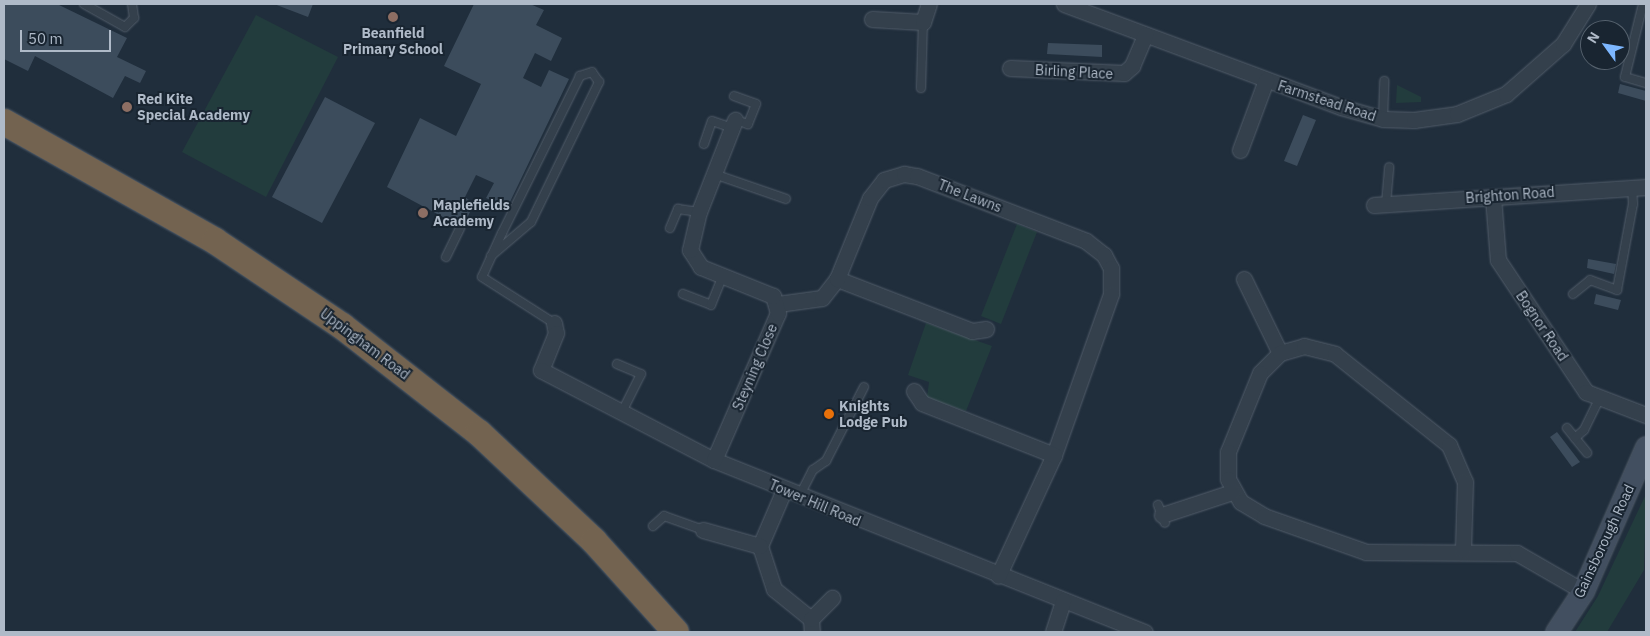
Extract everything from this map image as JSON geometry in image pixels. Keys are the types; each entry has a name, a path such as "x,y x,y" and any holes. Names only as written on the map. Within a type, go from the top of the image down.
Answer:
{"highway":[{"name":"Uppingham Road","path":"4,122 215,240 342,326 479,433 594,541 676,632"}],"street":[{"path":"872,18 923,22 929,4"},
{"name":"Farmstead Road","path":"1064,4 1266,80 1383,119 1457,114 1506,94 1563,44 1588,4"},
{"name":"Birling Place","path":"1010,68 1124,73 1132,66 1145,35"},
{"path":"1240,150 1266,80"},
{"name":"Steyning Close","path":"714,460 778,313 778,304 765,290 701,267 690,250 699,212 733,124"},
{"name":"The Lawns","path":"778,304 822,298 837,279 876,187 904,174 1097,247 1111,268 1111,294 1054,455 998,576"},
{"name":"Brighton Road","path":"1380,205 1639,187"},
{"name":"Bognor Road","path":"1494,196 1498,260 1586,392 1599,399 1646,415"},
{"path":"837,279 972,331 986,329"},
{"path":"1244,279 1280,352"},
{"name":"Tower Hill Road","path":"554,323 556,333 541,370 714,460 799,497 1145,632"},
{"path":"1463,550 1465,482 1449,444 1335,354 1304,346 1280,352 1260,373 1228,452 1232,492 1258,513 1346,548 1366,552 1463,550 1517,553 1583,591"},
{"path":"914,391 922,403 1054,455"},
{"name":"Gainsborough Road","path":"1556,632 1583,591 1642,474 1646,448"},
{"path":"784,490 760,546 774,589 811,626 832,598"},
{"path":"1161,514 1232,492"},
{"path":"703,530 760,546"},
{"path":"1053,632 1063,601"}],"lane":[{"path":"82,4 125,27 134,18 132,4"},
{"path":"1643,4 1625,77 1646,83"},
{"path":"921,88 923,22"},
{"path":"491,256 531,222 599,82 592,72 580,76 491,256 482,277 554,323"},
{"path":"1383,119 1384,81"},
{"path":"704,144 712,121 748,124 756,104 734,96"},
{"path":"1380,205 1390,168"},
{"path":"714,174 786,199"},
{"path":"1573,294 1590,280 1617,290 1633,204 1639,187"},
{"path":"670,228 678,209 699,212"},
{"path":"446,257 460,228"},
{"path":"683,294 711,305 723,275"},
{"path":"617,364 641,374 622,412"},
{"path":"799,497 814,470 826,462 864,387"},
{"path":"1575,438 1584,430 1599,399"},
{"path":"1567,428 1587,453"},
{"path":"653,526 664,516 703,530"}],"green space":[{"path":"256,15 338,57 266,197 182,152"},
{"path":"1397,85 1421,97 1421,102 1396,103"},
{"path":"1017,224 1037,232 1001,324 981,316"},
{"path":"926,323 992,346 966,411 927,397 929,382 908,375"},
{"path":"1646,494 1644,570 1607,632 1575,632 1598,596"}],"building":[{"path":"4,4 57,4 127,38 117,57 146,71 140,83 125,76 113,98 35,56 28,71 4,59"},
{"path":"274,4 313,4 308,17"},
{"path":"474,4 530,4 544,10 536,25 562,38 551,61 535,53 523,78 541,87 549,70 569,79 507,208 486,198 494,183 476,175 465,197 474,204 464,224 456,224 387,187 420,118 456,136 481,84 444,66"},
{"path":"1048,43 1102,45 1102,57 1047,54"},
{"path":"1620,84 1646,91 1646,101 1618,93"},
{"path":"325,97 375,123 322,223 272,197"},
{"path":"1303,115 1316,120 1297,166 1284,161"},
{"path":"1588,259 1616,264 1614,274 1587,268"},
{"path":"1596,294 1621,300 1618,310 1594,304"},
{"path":"1557,432 1580,462 1572,467 1550,437"}],"place":[{"name":"Beanfield Primary School","path":"393,17"},
{"name":"Red Kite Special Academy","path":"127,107"},
{"name":"Maplefields Academy","path":"423,213"},
{"name":"Knights Lodge Pub","path":"829,414"}]}
